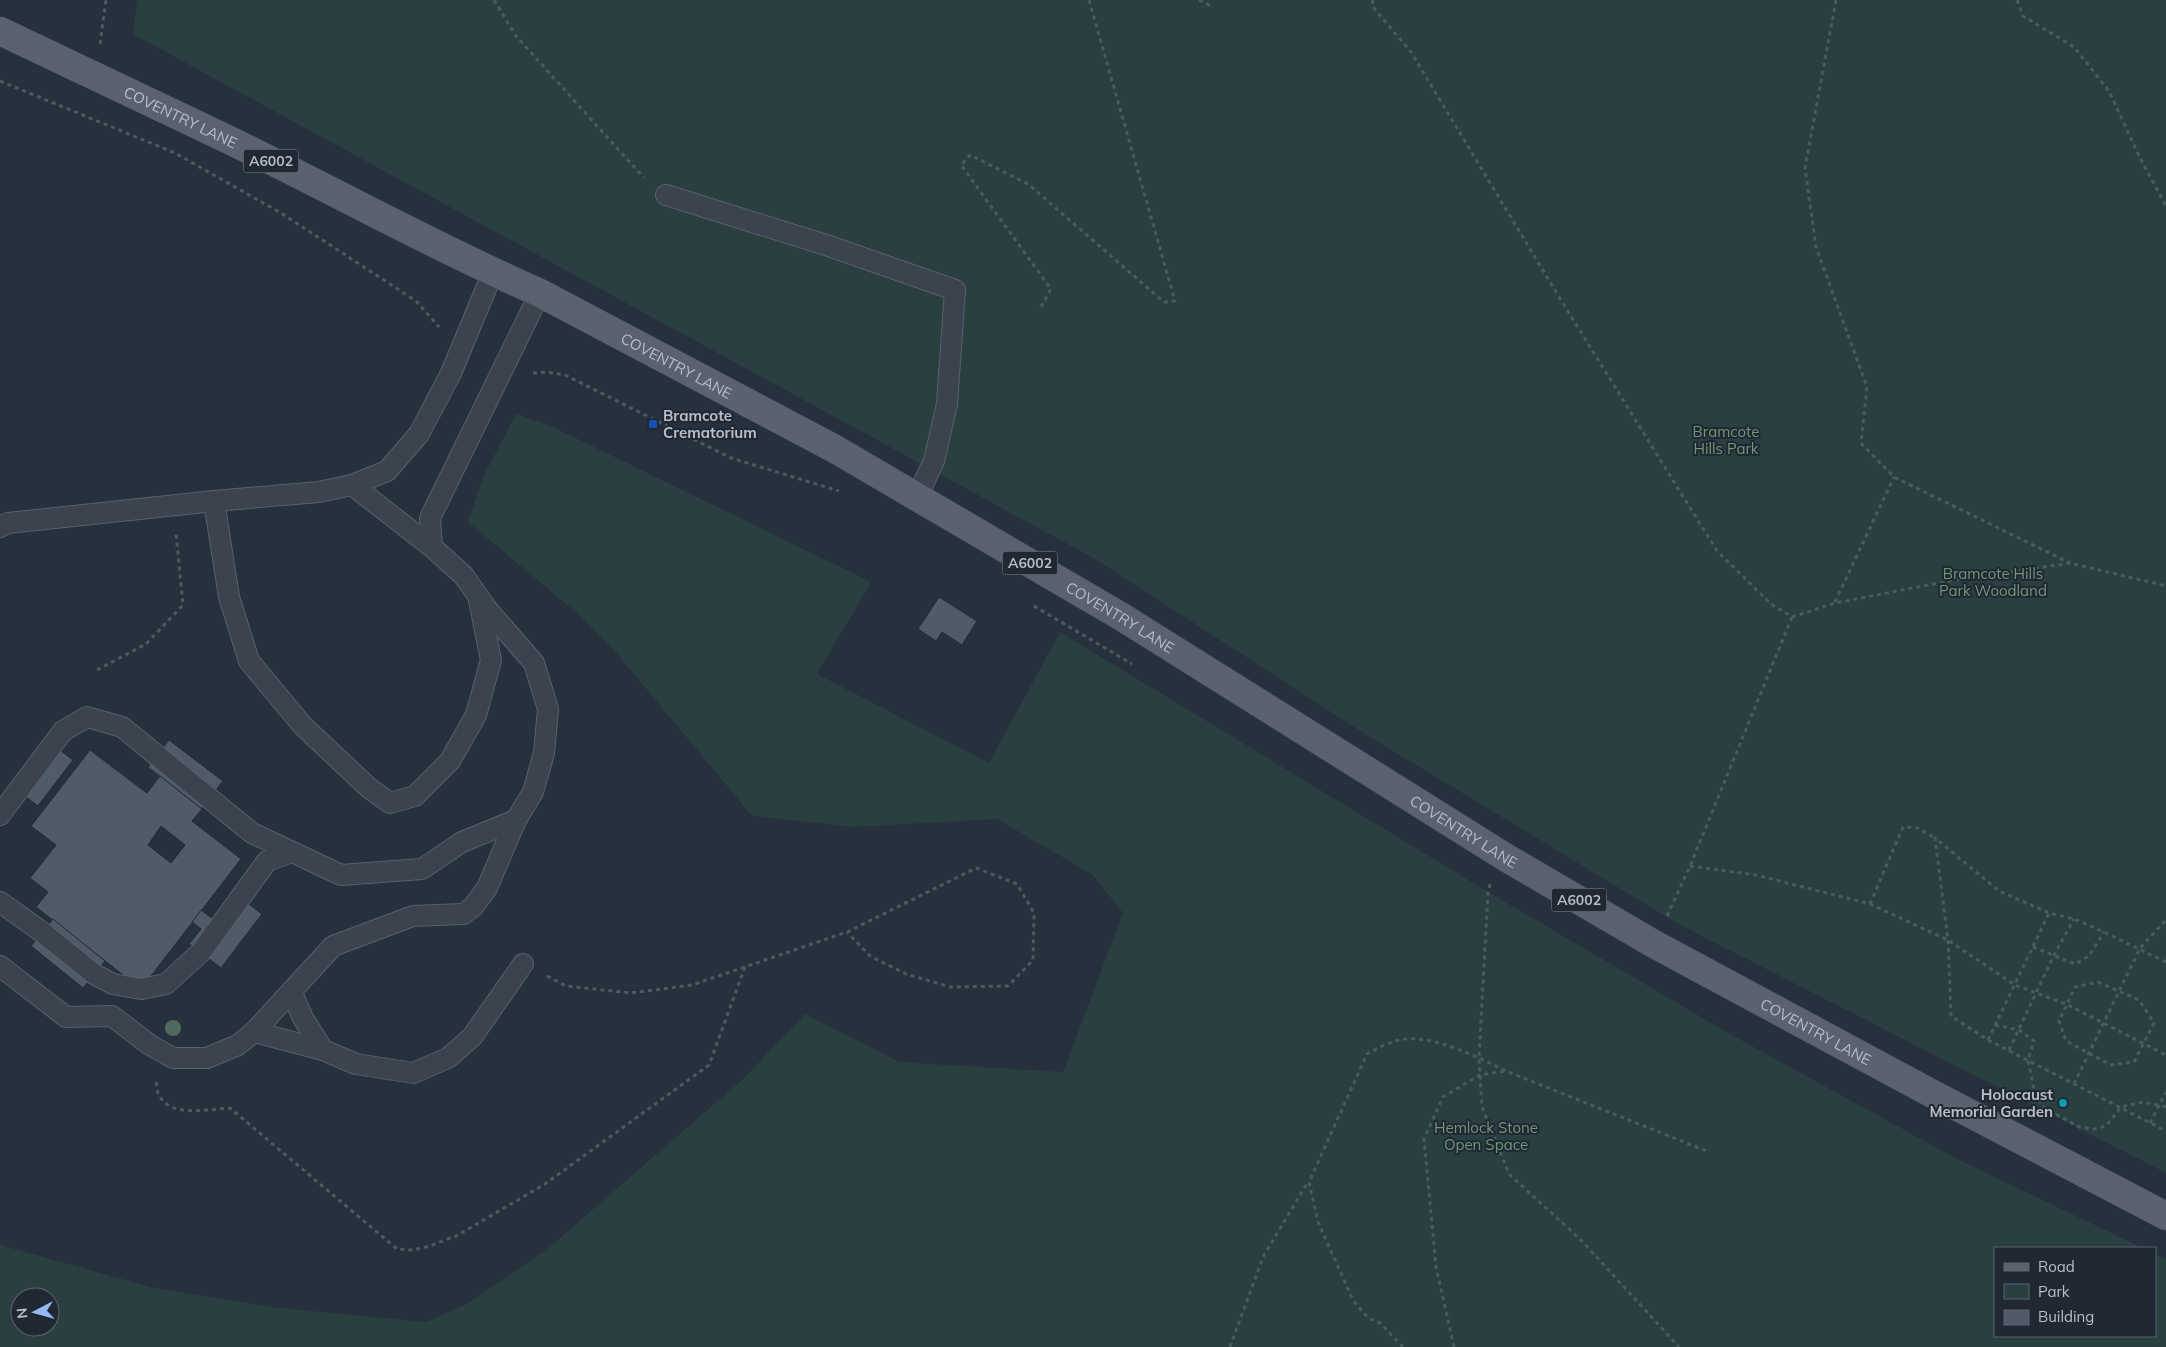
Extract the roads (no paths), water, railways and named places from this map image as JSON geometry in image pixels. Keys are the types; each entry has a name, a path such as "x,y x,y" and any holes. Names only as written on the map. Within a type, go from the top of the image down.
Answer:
{"main road":[{"name":"COVENTRY LANE","path":"0,32 225,138 493,272 540,293 835,449 1122,617 1505,857 1637,934 1929,1092 2166,1216"}],"lane":[{"path":"666,195 829,246 955,290 948,404 934,461 917,497"},
{"path":"0,527 8,523 214,500 319,492 352,485 387,471 419,434 461,350 493,272"},
{"path":"432,547 430,518 540,293"},
{"path":"0,966 66,1017 112,1016 150,1044 173,1058 207,1058 238,1044 254,1032 333,946 413,916 463,914 472,907 487,888 516,820 533,792 544,753 548,709 534,663 464,576 432,547 352,485"},
{"path":"214,500 228,597 249,661 303,726 369,788 390,803 416,796 450,761 476,715 491,660 478,595"},
{"path":"0,815 63,731 87,717 122,727 252,833 341,875 422,869 462,842 516,820"},
{"path":"0,902 42,932 94,974 112,984 141,988 166,984 201,952 267,861 292,852"},
{"path":"254,1032 323,1050 356,1064 413,1072 448,1058 472,1037 523,964"},
{"path":"291,991 302,1018 323,1050"}],"place":[{"name":"Bramcote Crematorium","path":"653,424"},
{"name":"Holocaust Memorial Garden","path":"2063,1103"}],"park label":[{"name":"Bramcote Hills Park","path":"1726,440"},
{"name":"Bramcote Hills Park Woodland","path":"1993,582"},
{"name":"Hemlock Stone Open Space","path":"1486,1136"}]}
